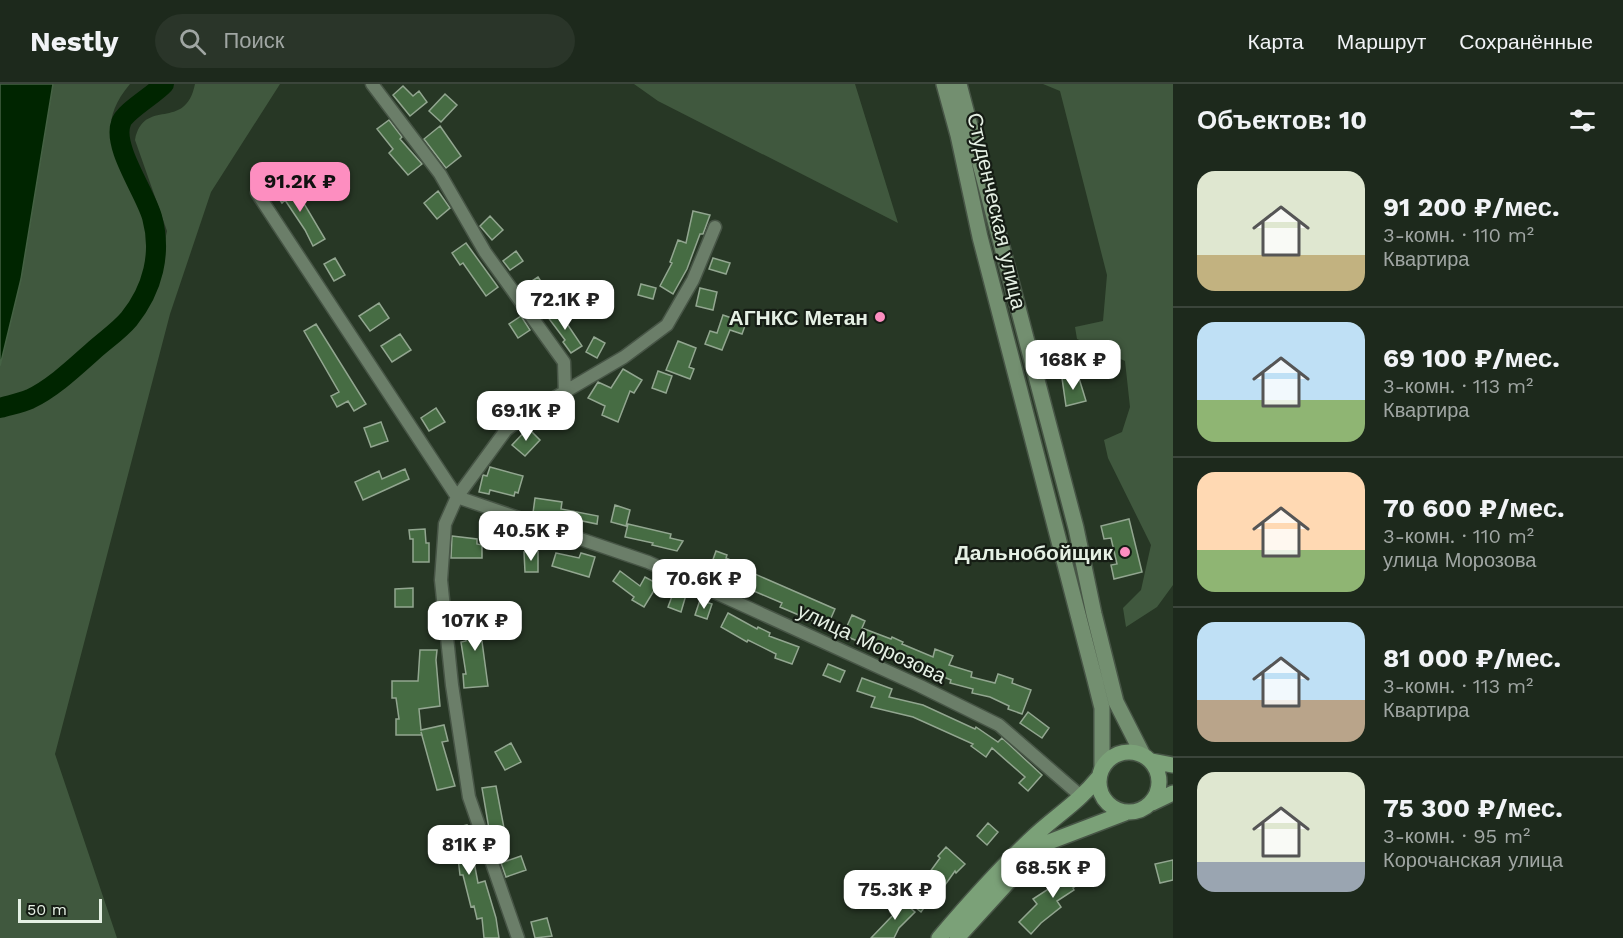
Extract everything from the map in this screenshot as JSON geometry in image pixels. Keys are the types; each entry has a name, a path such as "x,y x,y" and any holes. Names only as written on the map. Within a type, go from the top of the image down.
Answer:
{"main road":[{"name":"Студенческая улица","path":"944,84 958,135 980,237 1098,689 1104,731 1100,772"},
{"name":"Студенческая улица","path":"960,84 1076,528 1116,702 1147,758"},
{"path":"939,938 1022,847 1082,797 1108,760 1125,752 1173,765"},
{"path":"1147,758 1156,768 1160,786 1152,803"},
{"path":"1100,772 1099,787 1107,804 1125,813"},
{"path":"957,938 1030,858 1049,842 1125,813 1135,813 1173,793"}],"street":[{"path":"372,84 440,174 485,252 564,362 565,394"},
{"path":"257,193 457,497"},
{"path":"518,938 469,797 452,686 441,580 445,524 457,497 506,430 527,414 565,394 624,357 667,325 693,280 715,227"},
{"name":"улица Морозова","path":"457,497 648,562 920,686 999,725 1082,797"}],"shaded area":[{"path":"0,84 53,84 21,279 0,366"},
{"path":"53,84 130,84 116,104 111,123 111,142 147,233 154,292 167,231 135,140 140,127 155,116 174,112 183,107 190,99 195,84 280,84 211,192 170,314 55,754 117,938 0,938 0,366 21,279"},
{"path":"634,84 855,84 898,223 658,101"},
{"path":"1043,84 1173,84 1173,585 1157,607 1126,627 1123,608 1141,590 1151,545 1108,458 1104,440 1122,432 1130,407 1125,361 1077,339 1075,327 1103,321 1107,275 1060,91"}],"building":[{"path":"403,86 413,96 419,91 427,102 410,116 393,95"},
{"path":"445,94 457,105 441,122 429,111"},
{"path":"389,120 402,137 400,139 422,164 408,175 389,153 393,149 377,129"},
{"path":"440,126 461,156 446,168 424,139"},
{"path":"284,181 296,197 299,195 325,239 313,246 285,200 282,203 273,190"},
{"path":"438,191 450,208 437,219 424,203"},
{"path":"693,211 710,215 687,269 673,294 660,286 672,263 670,262 678,240 686,243"},
{"path":"490,216 503,230 492,240 480,226"},
{"path":"466,243 498,287 486,296 463,263 460,265 452,253"},
{"path":"516,251 523,261 510,270 503,261"},
{"path":"335,258 345,275 334,281 324,264"},
{"path":"713,258 730,263 726,274 709,269"},
{"path":"538,277 548,292 532,303 521,288"},
{"path":"641,284 656,288 653,299 638,295"},
{"path":"700,288 717,292 713,310 696,306"},
{"path":"379,303 389,318 370,331 359,316"},
{"path":"557,309 582,346 571,353 563,342 565,340 547,316"},
{"path":"723,315 746,323 742,334 730,330 722,350 705,344 710,331 717,333"},
{"path":"521,316 530,330 518,338 509,324"},
{"path":"316,324 366,404 354,411 348,401 337,407 331,396 339,392 304,331"},
{"path":"400,334 411,350 392,362 381,346"},
{"path":"594,337 605,343 597,358 586,352"},
{"path":"678,341 696,348 689,367 694,369 690,379 666,370"},
{"path":"623,369 642,380 634,393 630,391 618,422 602,415 605,406 588,398 598,382 611,388"},
{"path":"658,371 672,376 666,393 652,388"},
{"path":"1078,375 1086,401 1066,406 1062,378"},
{"path":"436,408 445,422 429,431 421,418"},
{"path":"381,422 388,441 371,447 364,428"},
{"path":"528,428 540,440 525,456 512,445"},
{"path":"490,467 523,476 518,493 515,492 514,496 490,490 489,494 479,492 483,475 487,476"},
{"path":"405,469 409,479 363,500 355,482 379,471 382,479"},
{"path":"535,498 562,502 561,509 598,516 597,524 582,521 581,526 572,524 573,520 533,513"},
{"path":"615,505 630,510 626,526 611,522"},
{"name":"Дальнобойщик","path":"1129,519 1142,572 1114,579 1111,565 1117,564 1111,538 1104,539 1101,526"},
{"path":"628,524 671,534 670,538 683,541 677,551 625,537"},
{"path":"425,529 426,543 429,543 429,562 413,562 413,539 410,539 409,530"},
{"path":"452,536 477,539 477,544 482,545 482,558 451,558"},
{"path":"538,551 538,572 525,572 524,552"},
{"path":"716,551 750,569 748,571 835,609 827,627 780,607 782,603 749,589 729,577 730,575 710,568"},
{"path":"556,553 579,558 581,553 595,557 589,577 552,566"},
{"path":"620,571 640,586 645,577 658,584 644,607 632,600 634,597 613,581"},
{"path":"413,588 413,607 395,607 395,589"},
{"path":"674,591 686,595 681,612 668,607"},
{"path":"700,600 712,604 707,619 695,615"},
{"path":"728,613 757,629 758,627 770,633 769,636 799,647 792,664 775,658 776,654 748,640 747,642 721,627"},
{"path":"852,615 865,621 862,628 891,639 892,637 903,642 902,644 933,657 935,649 953,656 949,665 972,672 971,677 995,683 998,674 1013,679 1012,683 1031,690 1022,714 1008,709 1009,706 990,697 972,693 973,689 950,683 951,680 843,635"},
{"path":"492,618 494,633 481,634 488,686 464,688 463,674 466,674 461,642 466,641 464,620"},
{"path":"420,650 437,650 440,706 419,709 421,730 444,725 448,741 442,742 455,786 437,790 422,735 396,735 396,719 399,719 396,698 392,698 392,681 418,681"},
{"path":"828,664 845,671 840,682 823,675"},
{"path":"862,678 892,689 889,697 923,705 975,729 976,727 998,742 1002,738 1042,775 1028,791 1019,783 1025,777 992,748 986,757 971,746 973,744 913,717 871,707 875,697 857,691"},
{"path":"1028,712 1049,728 1042,738 1020,723"},
{"path":"511,743 521,762 505,770 495,752"},
{"path":"496,786 504,828 489,829 482,788"},
{"path":"988,823 998,832 987,845 977,836"},
{"path":"467,825 478,883 485,881 496,918 499,938 484,938 482,918 477,919 474,906 471,907 463,875 460,875 457,850 437,855 433,833"},
{"path":"946,847 965,864 956,873 955,871 945,885 942,883 921,912 911,904 922,891 912,883 920,871 927,876"},
{"path":"521,856 526,870 506,877 501,863"},
{"path":"1173,860 1173,880 1160,883 1155,864"},
{"path":"1083,863 1091,874 1073,888 1074,890 1057,901 1061,907 1031,934 1019,922 1037,904 1033,899 1070,875"},
{"path":"900,899 915,912 899,928 894,938 871,938 893,915 890,912"},
{"path":"547,918 552,936 535,938 531,922"}],"waterway":[{"path":"0,408 30,399 63,377 129,319 144,295 153,270 155,230 148,207 125,157 119,133 123,119 164,84"}],"place":[{"name":"АГНКС Метан","path":"880,317"},
{"name":"Дальнобойщик","path":"1125,552"}]}
